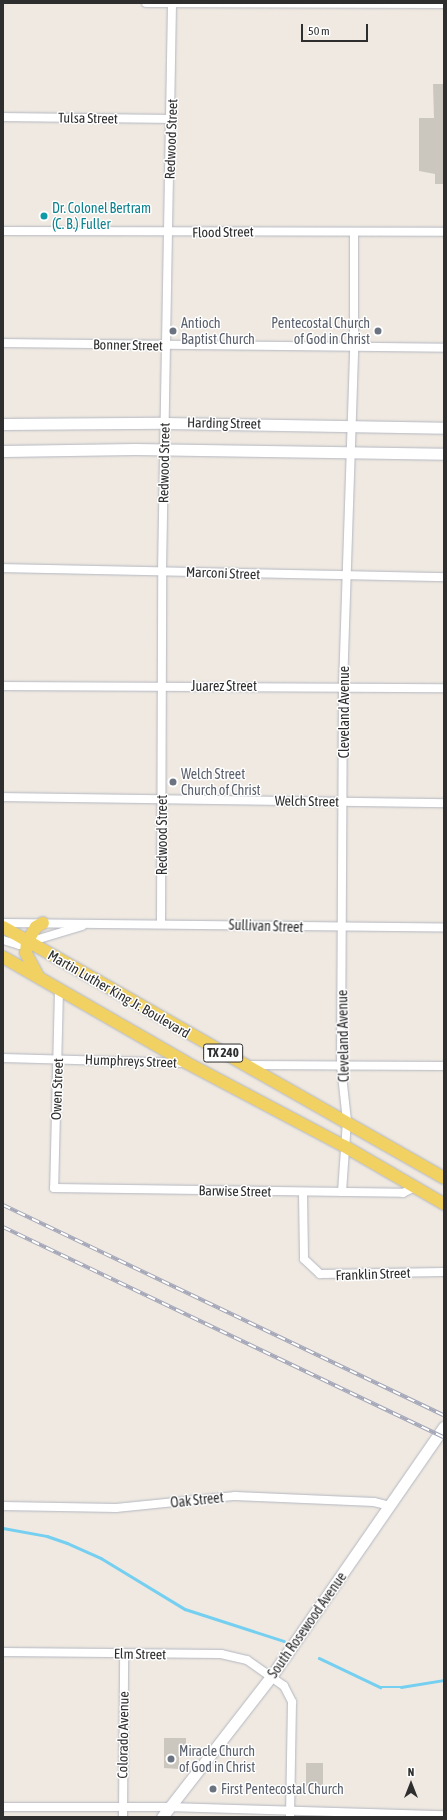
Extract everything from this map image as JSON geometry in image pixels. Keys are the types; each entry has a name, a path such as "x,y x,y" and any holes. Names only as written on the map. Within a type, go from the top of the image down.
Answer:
{"main road":[{"path":"40,978 26,953 27,942 36,927 43,923"},
{"name":"Martin Luther King Jr. Boulevard","path":"3,927 444,1178"},
{"name":"Martin Luther King Jr. Boulevard","path":"3,957 187,1063 344,1146 444,1204"},
{"path":"418,1190 444,1197"}],"street":[{"path":"146,3 444,4"},
{"name":"Redwood Street","path":"161,924 163,686 162,571 168,233 172,119 172,3"},
{"name":"Tulsa Street","path":"3,117 172,119"},
{"name":"Flood Street","path":"3,231 168,233 444,232"},
{"name":"Cleveland Avenue","path":"342,1192 344,1146 347,1122 341,1066 345,802 343,686 349,453 354,348 354,232"},
{"name":"Bonner Street","path":"3,343 444,348"},
{"name":"Harding Street","path":"3,424 165,423 350,425 444,428"},
{"name":"Harding Street","path":"3,452 165,450 444,454"},
{"name":"Marconi Street","path":"3,568 444,577"},
{"name":"Juarez Street","path":"3,686 343,686 444,688"},
{"name":"Welch Street","path":"3,797 444,803"},
{"name":"Sullivan Street","path":"3,923 444,928"},
{"name":"Sullivan Street","path":"3,940 19,945 88,923"},
{"name":"Owen Street","path":"54,1188 59,989"},
{"name":"Humphreys Street","path":"3,1058 58,1058 187,1063"},
{"path":"244,1065 444,1066"},
{"name":"Barwise Street","path":"54,1188 303,1193 404,1193 418,1190"},
{"name":"Franklin Street","path":"303,1193 302,1249 306,1263 328,1276 444,1272"},
{"name":"South Rosewood Avenue","path":"162,1817 168,1807 272,1675 444,1427"},
{"name":"Oak Street","path":"3,1506 116,1508 235,1496 329,1499 390,1506"},
{"name":"Elm Street","path":"3,1652 239,1657 272,1675 284,1686 292,1702 290,1814"},
{"name":"Colorado Avenue","path":"123,1817 124,1654"},
{"path":"3,1807 168,1807 290,1814 444,1815"}],"building":[{"path":"433,84 444,84 444,184 435,184 435,174 419,171 419,118 434,118"},
{"name":"Miracle Church of God in Christ","path":"164,1738 186,1738 186,1749 179,1749 179,1769 164,1768"},
{"path":"306,1763 323,1763 323,1786 306,1786"}],"waterway":[{"path":"3,1528 47,1536 67,1543 101,1558 185,1609 284,1641"},
{"path":"319,1658 380,1687 401,1687 444,1680"}],"railway":[{"path":"3,1205 444,1415"},
{"path":"3,1227 444,1437"}],"place":[{"name":"Dr. Colonel Bertram (C. B.) Fuller","path":"44,216"},
{"name":"Antioch Baptist Church","path":"173,331"},
{"name":"Pentecostal Church of God in Christ","path":"378,331"},
{"name":"Welch Street Church of Christ","path":"173,782"},
{"name":"Miracle Church of God in Christ","path":"171,1759"},
{"name":"First Pentecostal Church","path":"213,1789"}]}
